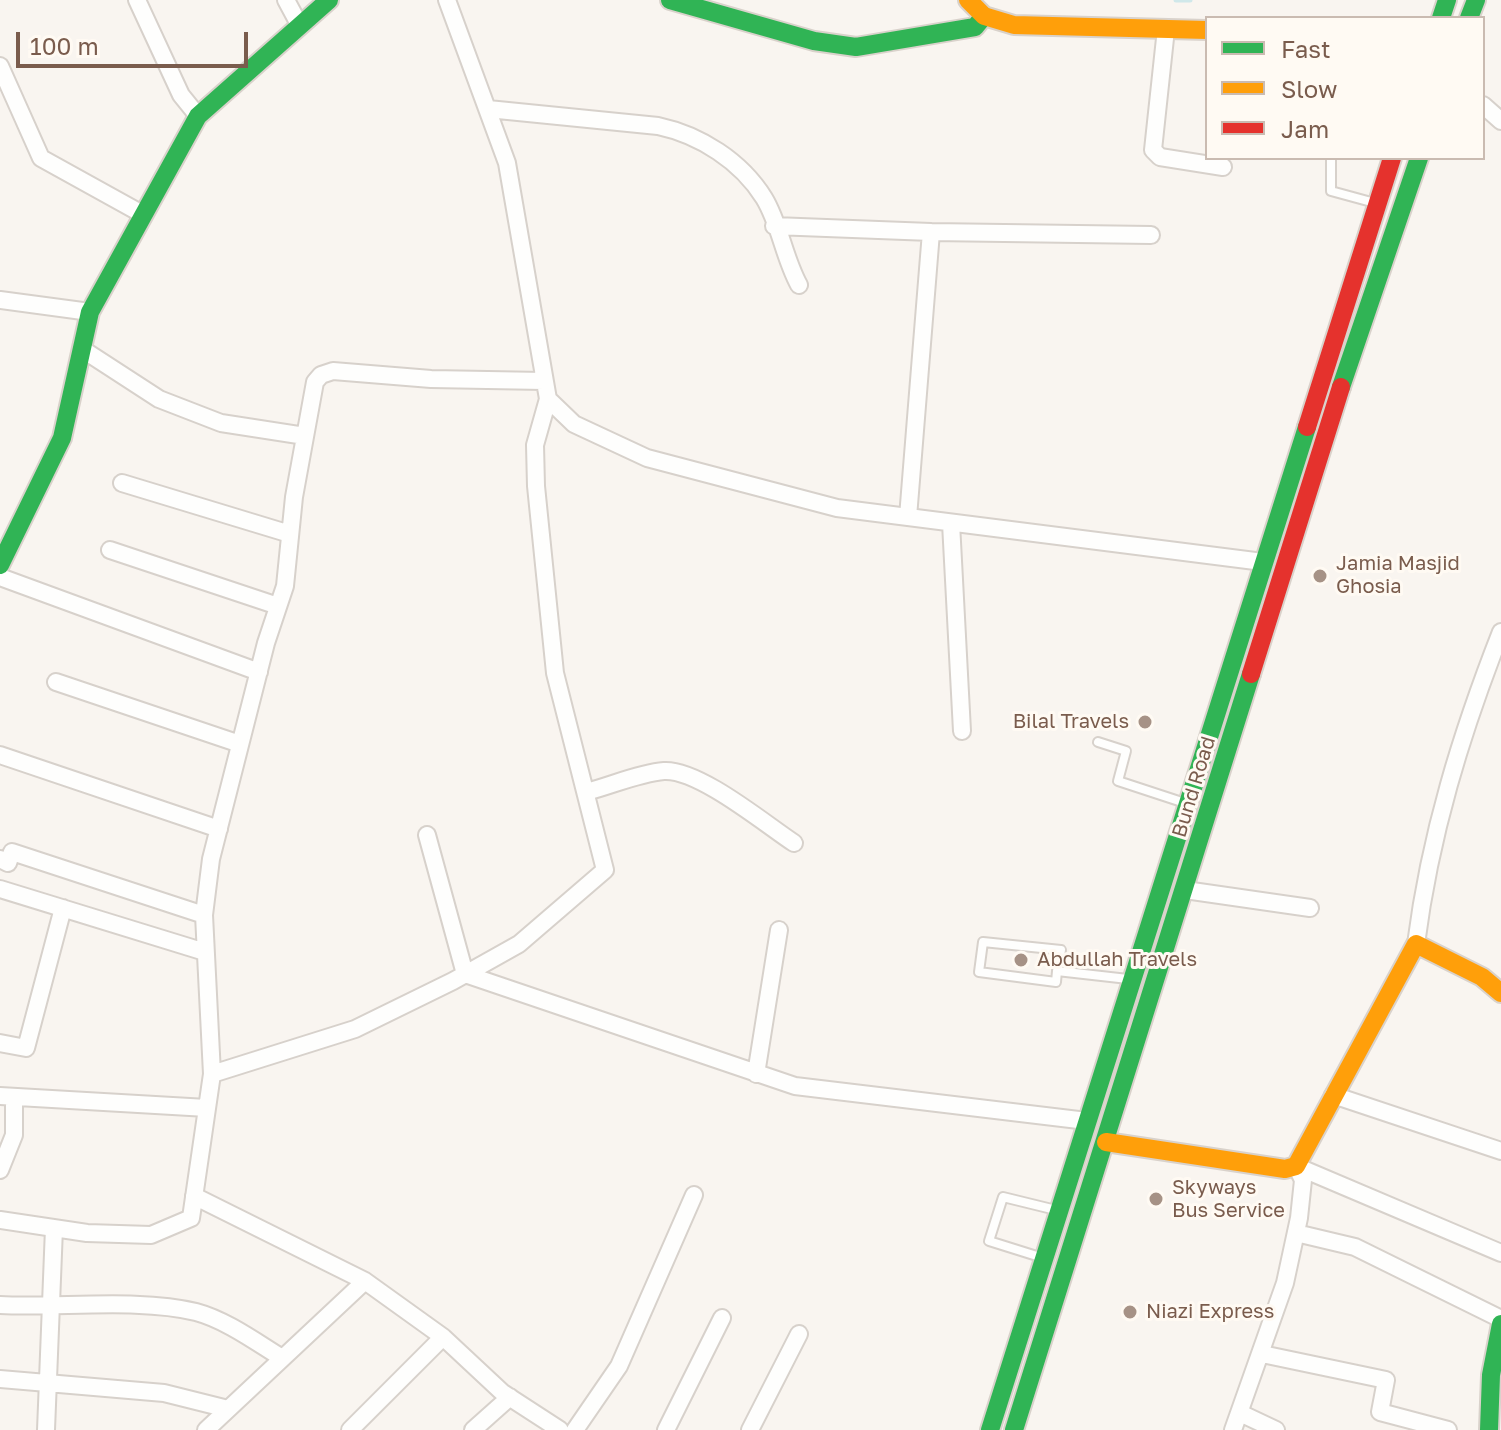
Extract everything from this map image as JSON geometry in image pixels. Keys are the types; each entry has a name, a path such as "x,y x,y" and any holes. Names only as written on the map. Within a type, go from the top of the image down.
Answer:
{"main road":[{"path":"0,565 62,438 90,312 198,116 329,0"},
{"path":"670,0 814,41 856,47 975,27 984,16"},
{"path":"968,0 984,16 1001,22 1034,26 1205,30"},
{"name":"Bund Road","path":"1014,1430 1332,413 1418,160"},
{"path":"1389,164 1411,180"},
{"name":"Bund Road","path":"990,1430 1389,164"},
{"path":"1106,1142 1285,1169 1296,1166 1416,944 1482,977 1501,993"},
{"path":"1489,1430 1491,1375 1501,1322"}],"street":[{"path":"137,0 181,95 198,116"},
{"path":"286,0 300,26"},
{"path":"212,1074 355,1029 465,974 519,944 605,870 555,673 535,445 548,399 507,163 447,0"},
{"path":"1166,29 1153,150 1160,157 1223,167"},
{"path":"0,66 41,158 144,215"},
{"path":"1485,107 1501,121"},
{"path":"488,109 632,122 684,131 731,161 764,198 799,285"},
{"path":"774,226 1151,235"},
{"path":"908,517 931,232"},
{"path":"0,300 90,312"},
{"path":"82,349 159,399 208,418 305,436"},
{"path":"0,1220 54,1228 151,1235 191,1218 212,1074 204,915 219,829 259,672 285,586 290,534 315,382 321,375 333,371 431,379 544,381"},
{"path":"548,399 574,424 647,458 837,508 1263,562"},
{"path":"122,483 290,534"},
{"path":"951,523 962,731"},
{"path":"110,550 278,606"},
{"path":"0,577 259,672"},
{"path":"1416,944 1425,873 1447,782 1501,632"},
{"path":"56,682 240,744"},
{"path":"0,755 219,829"},
{"path":"586,792 664,771 680,773 704,784 794,843"},
{"path":"427,835 465,974"},
{"path":"0,859 8,863 12,852 204,915"},
{"path":"0,889 205,952"},
{"path":"1185,890 1310,908"},
{"path":"0,1043 26,1048 63,908"},
{"path":"756,1074 779,930"},
{"path":"465,974 795,1086 1087,1121"},
{"path":"1333,1095 1501,1151"},
{"path":"0,1170 14,1135 7,1097 207,1108"},
{"path":"1233,1430 1262,1354 1296,1233 1303,1180 1296,1166"},
{"path":"1296,1166 1501,1253"},
{"path":"575,1430 619,1366 694,1195"},
{"path":"194,1196 365,1281 443,1337 510,1397 560,1430"},
{"path":"46,1430 54,1228"},
{"path":"1296,1233 1355,1247 1501,1322"},
{"path":"206,1430 365,1281"},
{"path":"0,1305 144,1307 197,1313 243,1334 282,1358"},
{"path":"666,1430 722,1318"},
{"path":"750,1430 799,1334"},
{"path":"350,1430 443,1337"},
{"path":"1262,1354 1386,1380 1380,1412 1448,1430"},
{"path":"0,1379 164,1393 228,1409"},
{"path":"473,1430 510,1397"},
{"path":"1240,1413 1276,1430"}],"lane":[{"path":"1331,160 1331,191 1376,203"},
{"path":"1098,742 1126,751 1118,781 1186,803"},
{"path":"983,942 1061,950 1057,971 1056,982 979,972 983,942"},
{"path":"1057,971 1156,982"},
{"path":"1058,1210 1003,1197 989,1241 1064,1265"}],"waterway":[{"path":"1176,0 1190,0"}],"traffic: fast":[{"path":"0,565 62,438 90,312 198,116 329,0"},
{"path":"670,0 814,41 856,47 975,27 984,16"},
{"path":"1442,16 1447,0"},
{"path":"1470,16 1476,0"},
{"path":"1341,387 1418,160"},
{"path":"990,1430 1307,427"},
{"path":"1014,1430 1251,674"},
{"path":"1489,1430 1491,1375 1501,1324"}],"traffic: slow":[{"path":"968,0 984,16 1014,25 1205,30"},
{"path":"1106,1142 1285,1169 1296,1166 1416,944 1482,977 1501,993"}],"traffic: jam":[{"path":"1307,427 1391,160"},
{"path":"1251,674 1341,387"}],"place":[{"name":"Jamia Masjid Ghosia","path":"1320,576"},
{"name":"Bilal Travels","path":"1145,722"},
{"name":"Abdullah Travels","path":"1021,960"},
{"name":"Skyways Bus Service","path":"1156,1199"},
{"name":"Niazi Express","path":"1130,1312"}]}
